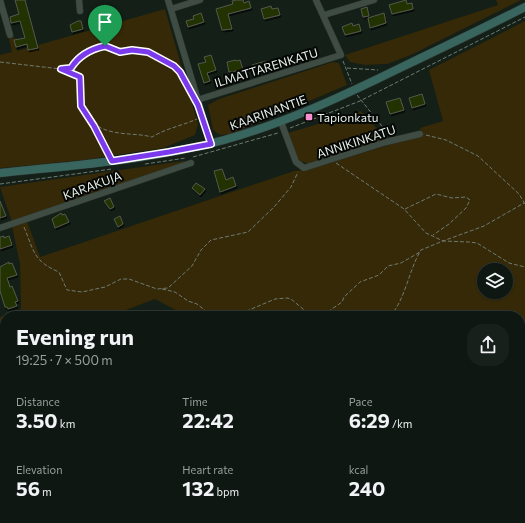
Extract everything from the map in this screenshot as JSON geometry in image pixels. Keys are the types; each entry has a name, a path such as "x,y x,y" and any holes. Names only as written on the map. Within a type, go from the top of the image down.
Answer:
{"main road":[{"name":"KAARINANTIE","path":"0,173 112,161 169,152 211,144 281,122 372,82 525,7"}],"street":[{"path":"0,0 10,35"},
{"path":"79,0 80,11"},
{"path":"168,0 211,144"},
{"path":"171,9 200,0"},
{"path":"316,0 341,55"},
{"path":"324,15 374,0"},
{"name":"ILMATTARENKATU","path":"197,100 341,55"},
{"path":"281,122 296,162 300,167"},
{"name":"ANNIKINKATU","path":"300,167 308,168 393,140 420,134"},
{"name":"KARAKUJA","path":"0,228 191,163"}],"path":[{"path":"0,62 61,69 71,68 76,59 99,47 111,48 120,52 132,50 148,52 174,66 180,72 188,85"},
{"path":"341,55 352,85"},
{"path":"346,68 378,70"},
{"path":"61,69 80,77 81,106 91,121 112,161"},
{"path":"357,95 393,140"},
{"path":"91,121 98,126 116,133 131,135 138,134 152,137 167,129 183,126 202,117"},
{"path":"328,311 342,302 344,297 360,282 379,275 388,266 401,263 443,241 484,226 525,204 519,194 498,176 487,162 478,156 446,140 420,134"},
{"path":"331,160 404,210 426,233 443,241 477,243 509,263 525,267"},
{"path":"160,289 168,288 192,266 201,250 211,240 248,232 274,207 291,186 300,167"},
{"path":"404,210 436,194 452,198 466,197 470,200 466,208 449,224 436,232 433,236"},
{"path":"22,221 36,258 45,266 59,272 67,290 82,292 105,287 121,279 129,280 175,292 188,301 197,304 206,311"},
{"path":"394,311 398,305 420,252"},
{"path":"247,311 275,299 287,298 291,299 305,311"}],"shaded area":[{"path":"496,0 521,0 411,55 387,64 365,65 350,62 345,55 498,5"},
{"path":"165,9 198,124 195,135 163,148 83,160 0,168 0,55 12,52 9,39 14,37 17,51"},
{"path":"525,21 525,311 178,311 155,299 123,311 16,311 21,309 20,264 12,226 27,221 40,257 294,171 311,169 421,135 420,128 443,121 429,70"},
{"path":"333,62 339,63 347,85 231,134 220,135 213,130 208,105 219,99"},
{"path":"361,111 386,139 309,164 298,160 288,133"},
{"path":"184,161 182,164 12,222 0,187"}],"building":[{"path":"15,0 25,0 38,48 28,50 27,44 16,47 14,40 25,38 20,21 11,23 10,17 19,14"},
{"path":"243,0 244,3 249,1 251,8 228,14 232,29 222,30 216,9 233,4 232,1"},
{"path":"406,0 407,4 412,3 413,9 392,14 389,5"},
{"path":"106,5 109,14 101,17 98,7"},
{"path":"271,6 272,9 278,8 280,15 264,19 261,9"},
{"path":"367,7 369,16 363,17 361,9"},
{"path":"201,13 204,22 188,27 186,21 194,19 193,16"},
{"path":"384,13 386,23 370,28 368,18"},
{"path":"81,21 83,29 72,32 70,25"},
{"path":"352,23 353,26 359,24 361,31 345,35 342,27"},
{"path":"211,55 216,70 207,73 210,81 204,83 198,64 206,62 204,57"},
{"path":"240,60 243,70 229,72 227,62"},
{"path":"266,61 268,69 254,73 252,65"},
{"path":"422,94 425,104 412,108 409,98"},
{"path":"400,98 404,110 390,114 386,102"},
{"path":"222,169 226,180 233,177 236,186 220,192 214,171"},
{"path":"196,183 205,189 200,195 192,188"},
{"path":"110,198 114,207 110,209 104,201"},
{"path":"0,201 6,216 0,218"},
{"path":"61,213 62,215 65,214 69,222 55,228 52,219"},
{"path":"120,216 123,224 118,227 114,219"},
{"path":"4,236 4,238 9,236 12,245 0,249 0,237"},
{"path":"9,262 9,264 12,263 17,275 7,278 18,301 15,302 17,306 8,309 5,307 0,291 0,267"}],"place":[{"name":"Tapionkatu","path":"309,117"}],"route":[{"path":"105,46 120,52 132,50 148,52 174,66 180,72 198,105 211,144 112,161 94,126 81,106 80,77 61,69 71,68 76,59 83,54 105,46"}]}
